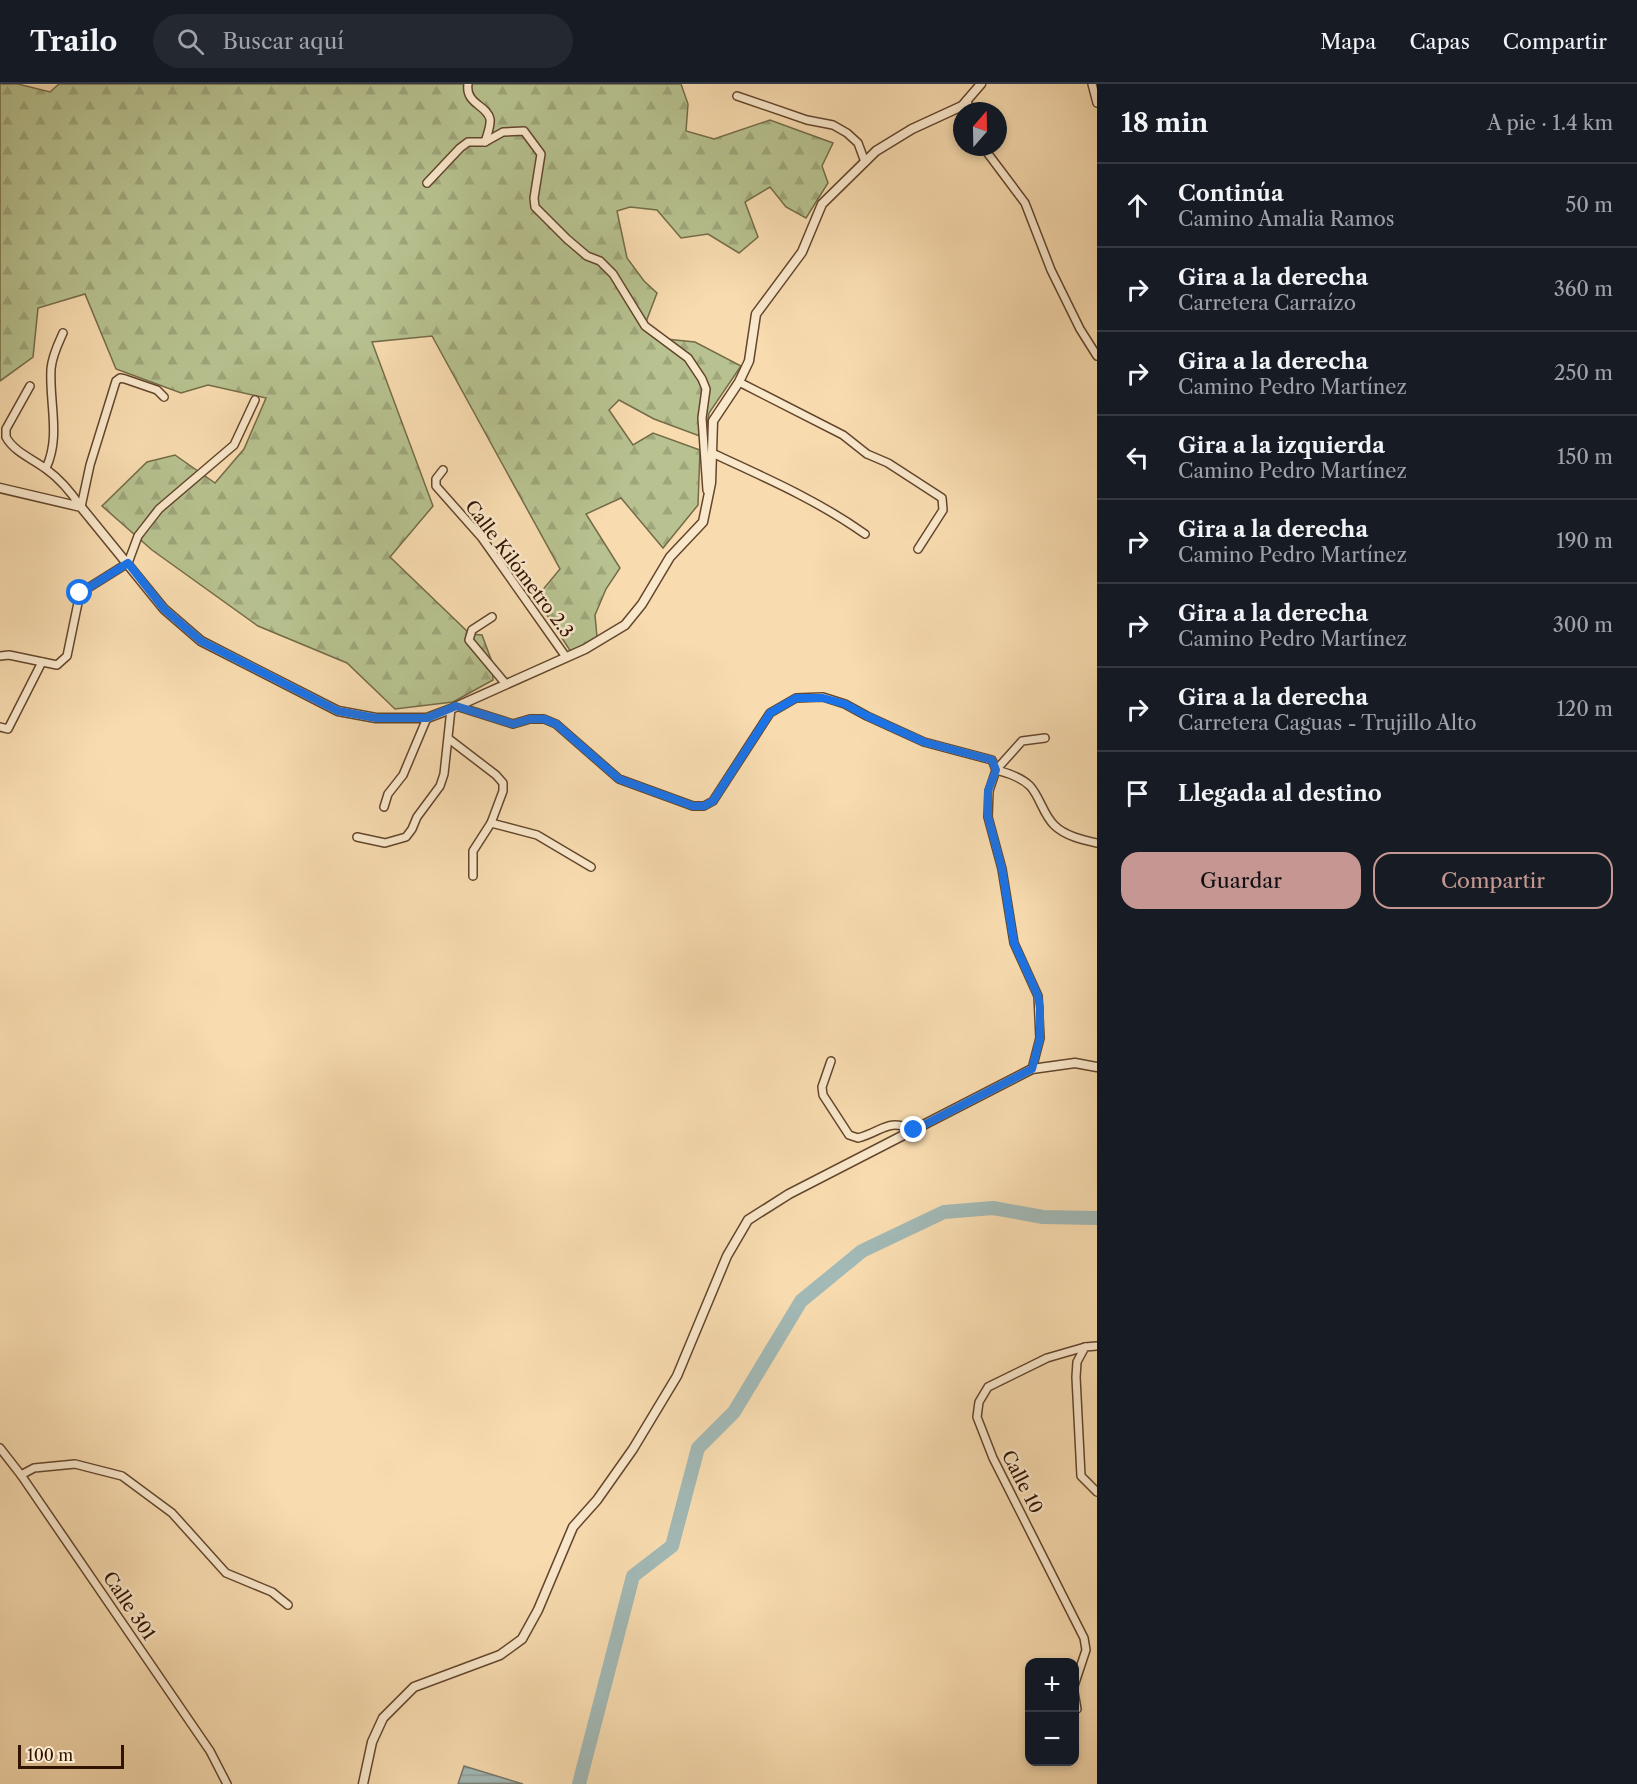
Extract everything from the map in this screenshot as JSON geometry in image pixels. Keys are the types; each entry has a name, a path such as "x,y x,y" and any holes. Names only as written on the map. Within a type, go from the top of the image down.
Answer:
{"street":[{"path":"468,84 467,88 472,101 488,114 490,120 485,142"},
{"path":"30,386 6,429 6,437 15,448 46,468 69,490 164,609 201,641 338,711 376,718 427,718 585,649 625,625 642,604 670,558 703,522 711,483 713,421 739,382 749,361 756,314 802,252 822,204 876,152 912,129 962,106 981,84"},
{"path":"1092,84 1097,103"},
{"path":"737,96 807,120 833,125 858,143 865,162"},
{"path":"427,183 468,142 485,142 503,132 524,131 541,154 534,198 535,207 587,256 600,261 613,274 645,326 688,358 702,379 706,389 702,418 707,503"},
{"path":"991,156 1025,203 1051,270 1080,329 1097,356"},
{"path":"46,468 50,460 54,428 52,365 63,333"},
{"path":"81,507 90,465 116,381 120,378 125,379 157,390 164,397"},
{"path":"739,382 843,435 867,454 888,463 942,498 943,510 918,549"},
{"path":"0,656 9,655 57,664 67,656 80,593 128,563 138,536 159,509 234,445 255,400"},
{"path":"712,453 804,495 834,512 865,534"},
{"name":"Calle Kilómetro 2.3","path":"443,470 436,479 436,486 482,538 566,657"},
{"path":"0,488 81,507"},
{"path":"492,617 472,630 469,640 505,683"},
{"path":"0,727 8,729 42,662"},
{"path":"454,708 513,724 530,719 544,719 556,724 619,779 693,806 704,806 713,801 770,713 796,698 823,698 845,704 924,742 992,760 996,770"},
{"path":"361,838 385,843 406,837 412,830 417,816 440,786 444,774 454,708"},
{"path":"384,807 388,794 403,775 427,718"},
{"path":"1032,1069 1040,1038 1040,1008 1038,996 1014,943 1002,869 988,817 988,791 996,770 1022,741 1045,738"},
{"path":"449,739 503,783 503,791 491,823 473,851 473,876"},
{"path":"996,770 1008,773 1030,786 1045,814 1055,826 1078,838 1097,843"},
{"path":"491,823 537,835 591,867"},
{"path":"831,1061 822,1087 823,1095 849,1135 858,1138 888,1125 900,1124 914,1130"},
{"path":"363,1784 372,1742 383,1718 414,1687 500,1655 522,1639 538,1610 573,1527 597,1500 633,1449 677,1376 727,1256 748,1220 789,1194 1032,1069 1075,1063 1097,1067"},
{"name":"Calle 10","path":"1079,1671 1086,1650 1084,1638 993,1458 977,1417 979,1402 988,1387 1047,1358 1084,1347 1097,1346"},
{"path":"1084,1347 1077,1362 1076,1377 1082,1476 1097,1492"},
{"name":"Calle 301","path":"0,1448 21,1474 210,1751 227,1784"},
{"path":"21,1474 34,1468 75,1464 123,1476 172,1513 226,1573 272,1592 288,1605"}],"green space":[{"path":"0,84 18,84 50,92 59,84 681,84 688,104 686,131 714,139 770,120 833,143 822,166 828,183 806,218 786,207 770,187 745,202 758,237 739,253 708,234 681,238 657,210 630,207 617,211 627,258 644,281 657,293 646,322 656,338 695,342 741,366 709,413 705,438 654,419 619,400 609,410 633,445 653,433 700,450 698,505 663,548 621,498 586,514 620,568 606,589 595,615 597,637 571,652 536,598 560,569 432,336 372,342 433,506 390,557 470,634 482,635 492,662 493,680 453,702 395,709 347,663 258,626 152,550 102,506 147,462 175,455 215,483 244,449 266,398 208,385 181,393 116,369 85,294 38,308 33,357 0,381"}],"water":[{"path":"464,1766 523,1784 458,1784"}],"waterway":[{"path":"579,1784 633,1576 672,1546 698,1448 734,1412 801,1301 862,1251 944,1212 993,1208 1043,1217 1097,1218"}],"route":[{"path":"80,593 128,563 164,609 201,641 338,711 376,718 427,718 456,706 513,724 530,719 544,719 556,724 619,779 693,806 704,806 713,801 770,713 796,698 823,698 845,704 924,742 992,760 996,770 988,791 988,817 1002,869 1014,943 1038,996 1040,1038 1032,1069 914,1130"}]}
